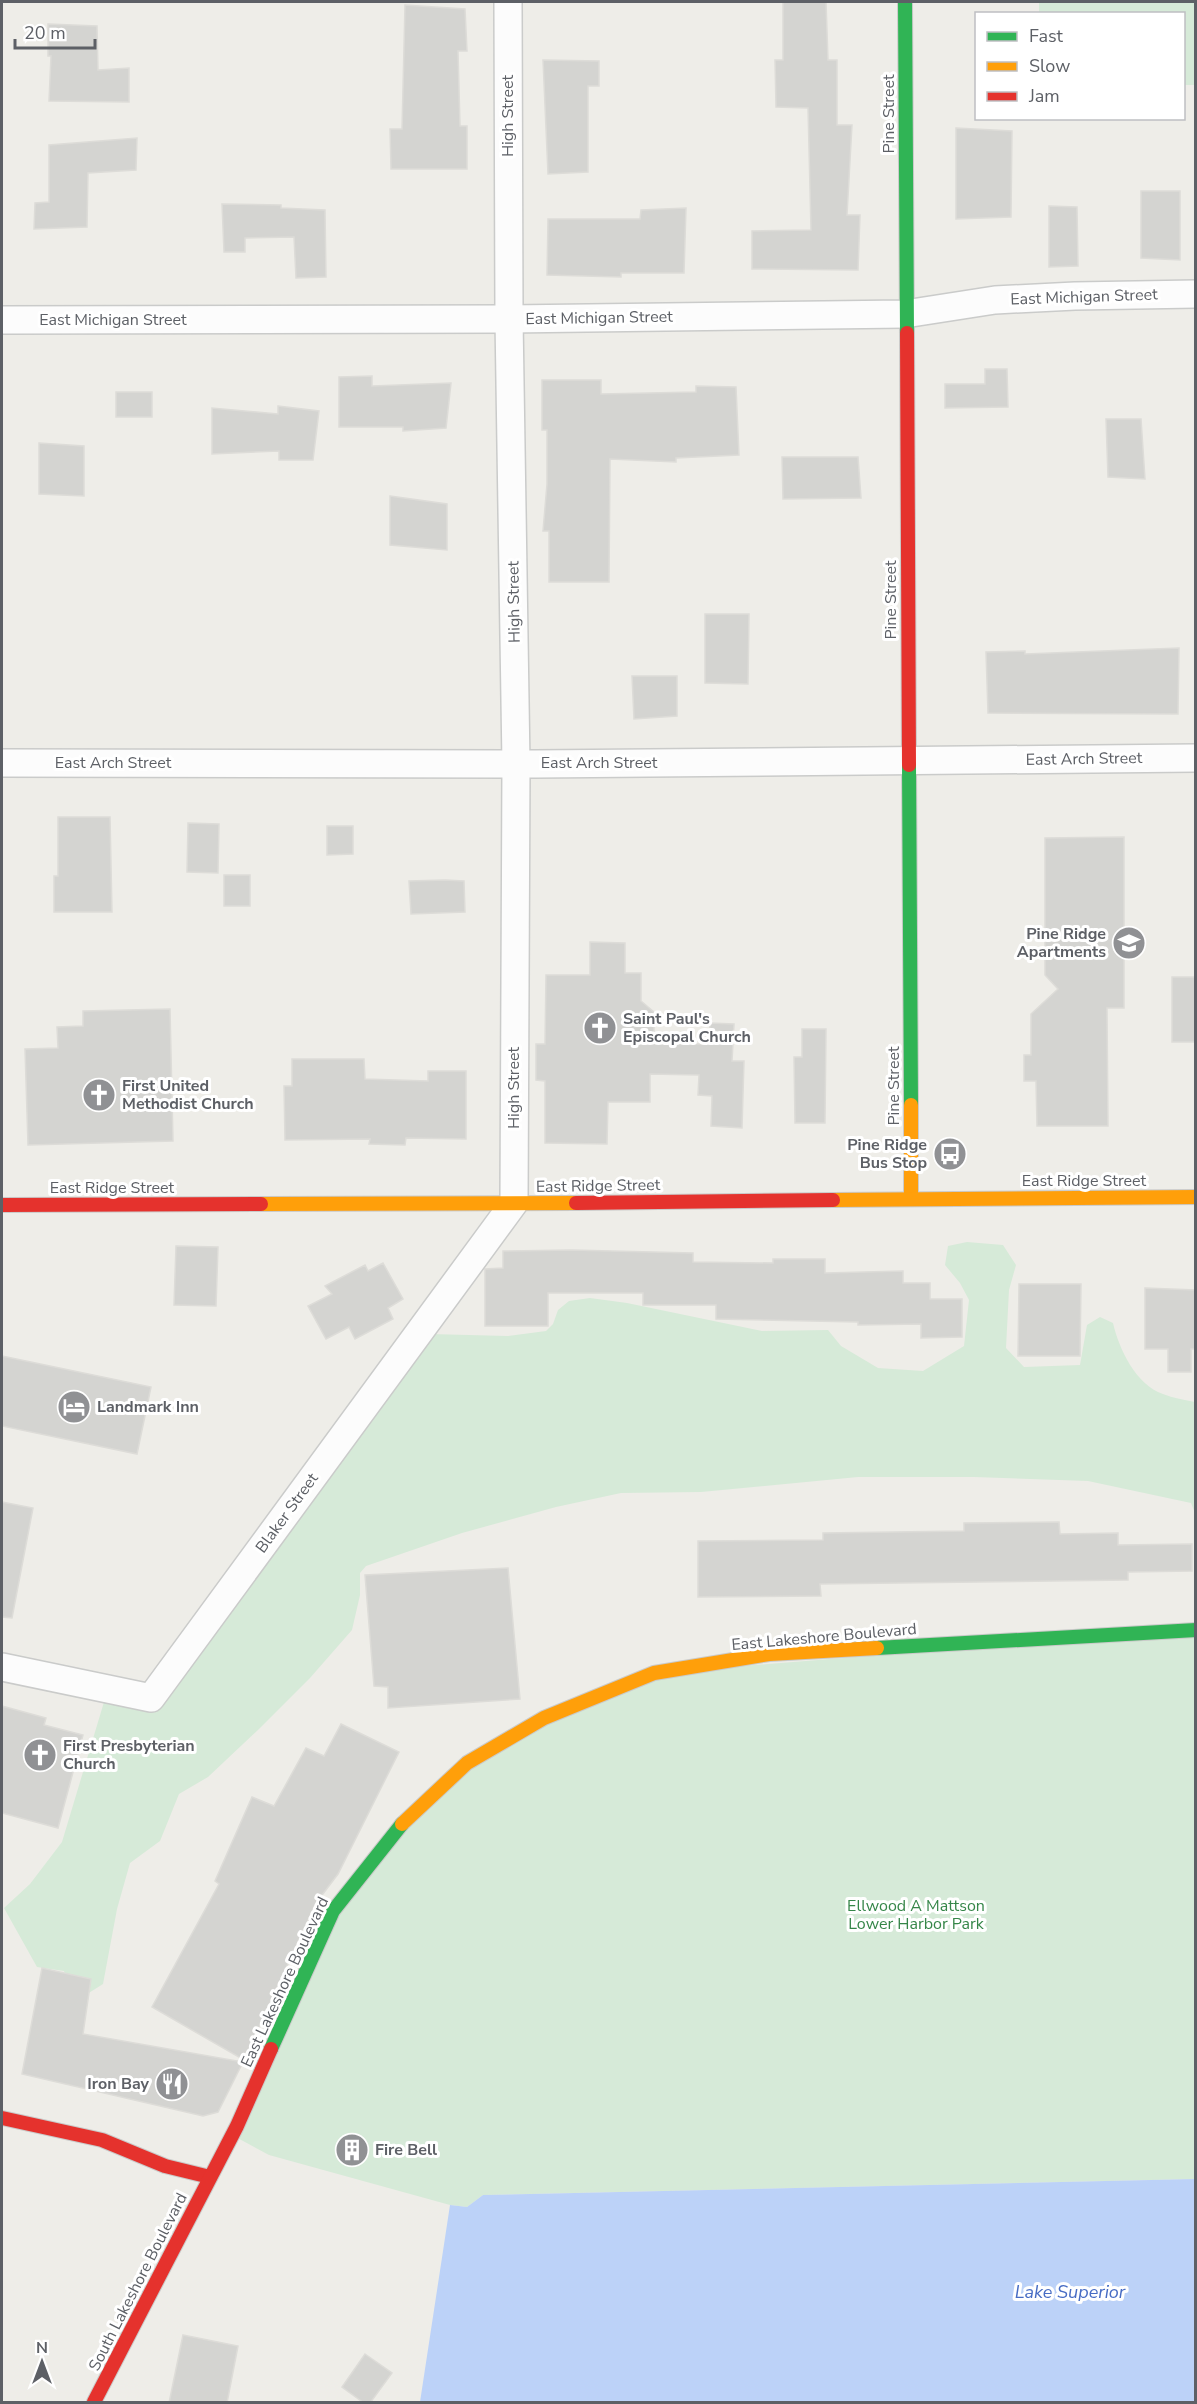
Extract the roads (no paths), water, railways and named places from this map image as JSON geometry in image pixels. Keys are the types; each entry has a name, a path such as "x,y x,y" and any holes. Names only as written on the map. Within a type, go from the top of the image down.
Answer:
{"street":[{"name":"High Street","path":"508,2 509,319 516,764 514,1203"},
{"name":"Pine Street","path":"904,2 911,1199"},
{"name":"East Michigan Street","path":"2,320 509,319 905,314 995,300 1196,294"},
{"name":"East Arch Street","path":"2,763 516,764 1196,758"},
{"name":"East Ridge Street","path":"2,1205 1196,1197"},
{"name":"Blaker Street","path":"2,1667 151,1698 514,1203"},
{"name":"East Lakeshore Boulevard","path":"210,2177 237,2126 333,1911 394,1830 467,1763 544,1718 654,1673 769,1654 1196,1630"},
{"path":"2,2118 102,2140 165,2166 210,2177"},
{"name":"South Lakeshore Boulevard","path":"94,2403 210,2177"}],"water":[{"name":"Lake Superior","path":"1195,2179 1195,2402 420,2402 450,2205 467,2207 483,2195"}],"place":[{"name":"Pine Ridge Apartments","path":"1129,943"},
{"name":"Saint Paul's Episcopal Church","path":"600,1028"},
{"name":"First United Methodist Church","path":"99,1095"},
{"name":"Pine Ridge Bus Stop","path":"950,1154"},
{"name":"Landmark Inn","path":"74,1407"},
{"name":"First Presbyterian Church","path":"40,1755"},
{"name":"Iron Bay","path":"172,2084"},
{"name":"Fire Bell","path":"352,2150"}],"park label":[{"name":"Ellwood A Mattson Lower Harbor Park","path":"916,1915"}]}
